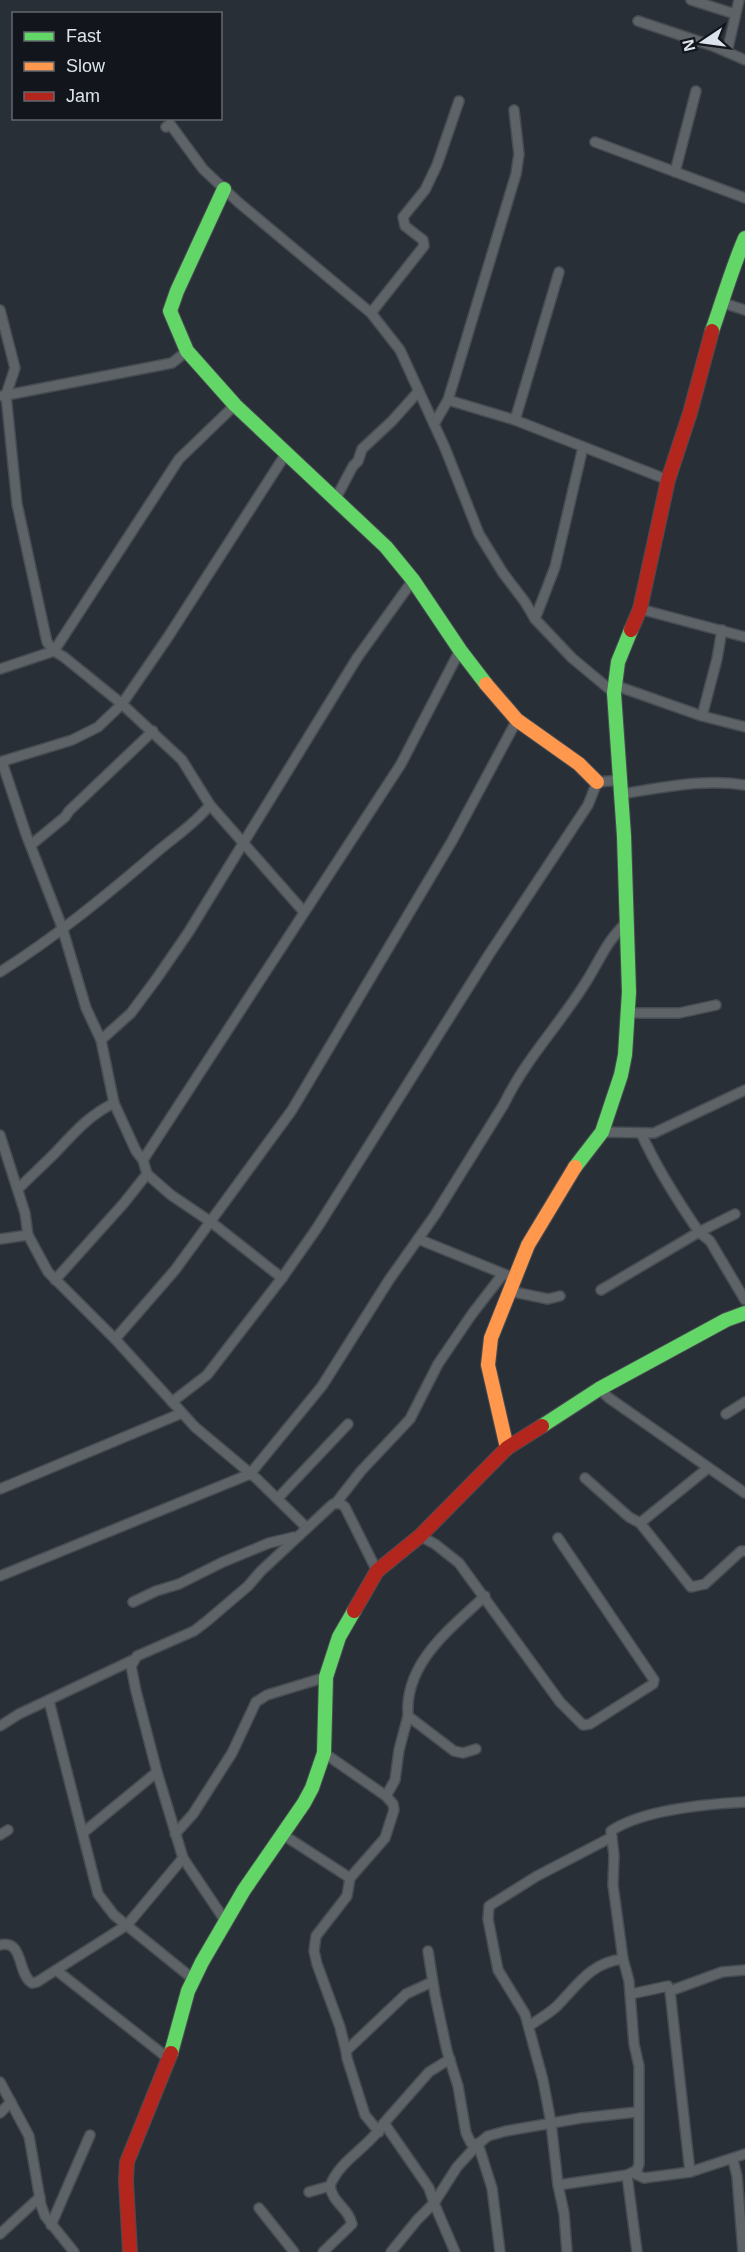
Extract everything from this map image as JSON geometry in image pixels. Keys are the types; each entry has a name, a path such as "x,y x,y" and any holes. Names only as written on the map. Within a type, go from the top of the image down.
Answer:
{"street":[{"path":"691,0 735,14"},
{"path":"727,52 739,0"},
{"path":"638,21 745,60"},
{"path":"675,172 696,90"},
{"path":"371,313 424,246 423,240 405,226 403,217 425,190 437,165 459,101"},
{"path":"434,424 448,400 516,174 519,154 514,110"},
{"path":"165,127 170,124 203,169 224,189 371,313 400,350 434,424 479,534 535,619 572,658 614,689 745,727"},
{"path":"595,142 745,198"},
{"path":"224,189 170,311 187,351 235,405 386,546 413,580 460,650 502,706 517,720 579,764 597,782 621,787 729,782 745,785"},
{"path":"507,1448 488,1365 491,1338 509,1281 569,1176 602,1132 621,1075 628,1013 627,922 614,689 618,662 640,609 660,512 690,413 708,341 723,303 734,263 745,238"},
{"path":"515,420 559,272"},
{"path":"723,303 745,310"},
{"path":"0,310 15,368 3,396 17,504 47,642 54,651 153,731 182,760 210,805 304,912"},
{"path":"3,396 172,363 187,351"},
{"path":"336,498 352,466 358,461 362,449 418,392"},
{"path":"448,400 515,420 669,480"},
{"path":"0,669 54,651 178,459 235,405"},
{"path":"535,619 555,567 583,447"},
{"path":"282,1278 211,1222 171,1195 147,1174 143,1160 136,1151 114,1103 101,1040 86,1008 62,927 1,762 72,740 98,727 122,704 287,452"},
{"path":"101,1040 131,1013 157,978 243,844 357,658 413,580"},
{"path":"640,609 745,637"},
{"path":"702,716 722,630"},
{"path":"143,1160 401,764 460,650"},
{"path":"116,1339 175,1270 292,1110 446,851 517,720"},
{"path":"32,844 65,817 153,731"},
{"path":"172,1402 207,1375 282,1278 317,1228 490,953 582,814 597,782"},
{"path":"0,972 29,954 108,894 196,822 210,805"},
{"path":"0,1576 250,1474 322,1386 498,1114 513,1085 586,982 613,935 627,922"},
{"path":"628,1013 679,1013 716,1005"},
{"path":"602,1132 654,1133 745,1090"},
{"path":"18,1189 56,1152 72,1132 98,1111 114,1103"},
{"path":"641,1133 673,1194 699,1232 710,1241 745,1300"},
{"path":"0,1135 25,1213 28,1235 38,1257 55,1280 116,1339 195,1427 278,1498 306,1527"},
{"path":"55,1280 147,1174"},
{"path":"601,1290 699,1232 735,1214"},
{"path":"0,1239 28,1235"},
{"path":"418,1239 548,1299 560,1296"},
{"path":"336,1503 410,1419 438,1364 472,1314 509,1281"},
{"path":"130,2252 127,2162 132,2146 169,2059 193,1979 260,1864 304,1803 312,1788 324,1753 326,1677 339,1637 377,1571 420,1536 507,1448 599,1389 726,1320 745,1313"},
{"path":"599,1389 745,1492"},
{"path":"726,1414 745,1402"},
{"path":"0,1489 182,1413"},
{"path":"278,1498 348,1424"},
{"path":"640,1523 708,1468"},
{"path":"585,1478 628,1518 640,1523 691,1587 705,1584 741,1551 745,1551"},
{"path":"0,1726 19,1714 133,1660 137,1656 194,1631 248,1586 330,1505 340,1503 345,1507 377,1571"},
{"path":"420,1536 435,1544 459,1563 560,1702 583,1725 597,1721 653,1684 653,1675 558,1538"},
{"path":"133,1602 269,1543 296,1537"},
{"path":"386,1796 395,1780 399,1750 408,1716 407,1702 415,1673 435,1643 485,1596"},
{"path":"133,1660 131,1666 136,1691 183,1858 226,1922"},
{"path":"175,1834 193,1814 232,1753 256,1702 267,1695 326,1677"},
{"path":"49,1701 98,1894 110,1910 193,1979"},
{"path":"408,1716 454,1751 463,1753 476,1749"},
{"path":"324,1753 386,1796 393,1804 394,1810 385,1838 350,1878 347,1896 316,1936 314,1951 317,1964 340,2027 365,2115 381,2128 429,2188 454,2252"},
{"path":"84,1832 157,1772"},
{"path":"637,2252 630,2174 639,2164 639,2066 634,2044 631,1994 623,1959 613,1885 611,1831 625,1822 670,1811 745,1802"},
{"path":"282,1834 350,1878"},
{"path":"567,2252 566,2229 551,2123 529,2026 521,2004 498,1970 488,1919 489,1906 537,1876 612,1837"},
{"path":"0,1945 10,1944 16,1949 27,1980 32,1983 127,1925 183,1858"},
{"path":"428,1951 432,1982 458,2086 466,2133 471,2142 478,2144"},
{"path":"529,2026 555,2007 574,1986 600,1965 623,1959"},
{"path":"56,1970 169,2059"},
{"path":"670,1990 722,1972 745,1970"},
{"path":"346,2050 406,1994 432,1982"},
{"path":"631,1994 668,1986 670,1990 690,2172"},
{"path":"323,2252 352,2224 350,2214 338,2203 330,2186 333,2178 435,2067 450,2059"},
{"path":"0,2082 29,2136 45,2216 74,2252"},
{"path":"0,2113 11,2102"},
{"path":"391,2252 434,2203 457,2167 488,2136 551,2123 638,2112"},
{"path":"51,2225 90,2135"},
{"path":"478,2144 492,2188 500,2252"},
{"path":"558,2185 630,2174 644,2178 690,2172 733,2160 745,2154"},
{"path":"733,2160 737,2176 743,2252"},
{"path":"309,2192 330,2186"},
{"path":"0,2234 40,2197"},
{"path":"259,2208 294,2252"}],"traffic: fast":[{"path":"224,189 170,311 187,351 235,405 386,547 413,580 486,684"},
{"path":"712,331 745,238"},
{"path":"575,1167 602,1132 621,1075 625,1055 629,992 624,836 614,693 618,662 631,630"},
{"path":"542,1426 599,1389 726,1320 745,1313"},
{"path":"171,2053 188,1991 202,1962 244,1890 312,1788 324,1753 326,1677 339,1637 354,1611"}],"traffic: slow":[{"path":"486,684 517,720 579,764 597,782"},
{"path":"507,1448 488,1365 491,1338 528,1245 575,1167"}],"traffic: jam":[{"path":"631,630 640,609 668,480 690,413 712,331"},
{"path":"354,1611 377,1571 420,1536 507,1448 542,1426"},
{"path":"130,2252 127,2162 171,2053"}]}
